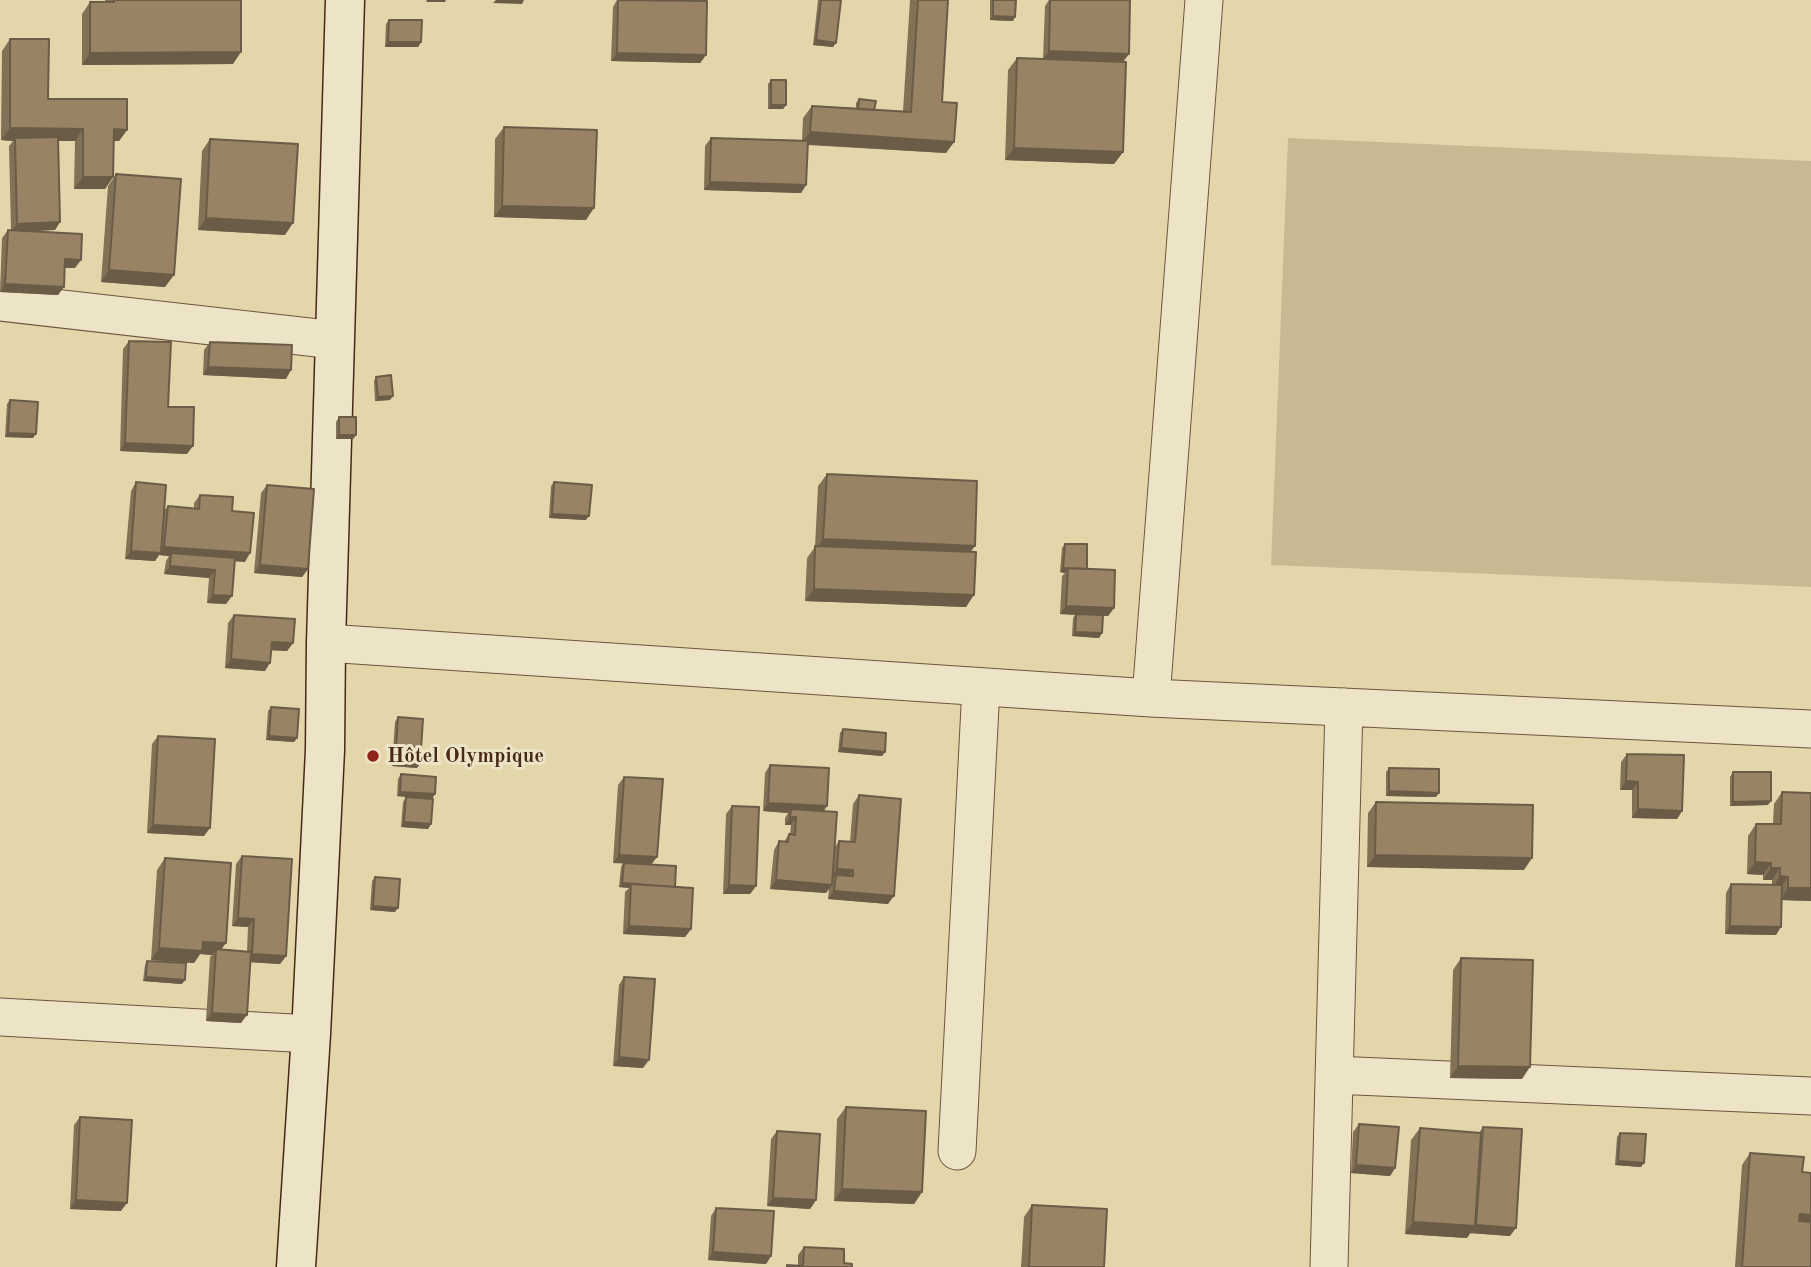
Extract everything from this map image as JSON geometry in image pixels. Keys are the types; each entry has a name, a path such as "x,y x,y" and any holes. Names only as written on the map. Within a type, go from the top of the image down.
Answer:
{"street":[{"path":"296,1267 312,1034 325,750 345,0"},
{"path":"1151,698 1204,0"},
{"path":"0,302 335,340"},
{"path":"326,643 1151,698 1811,729"},
{"path":"957,1151 981,687"},
{"path":"1329,1267 1344,707"},
{"path":"0,1017 312,1034"},
{"path":"1334,1075 1811,1096"}],"shaded area":[{"path":"1288,138 1811,161 1811,587 1271,565"}],"building":[{"path":"241,0 241,52 90,53 90,2"},
{"path":"618,0 707,1 706,55 617,53"},
{"path":"821,0 841,0 836,43 816,40"},
{"path":"918,0 948,0 942,102 957,103 954,142 810,132 812,106 911,112"},
{"path":"993,0 1016,0 1015,17 993,16"},
{"path":"1050,0 1130,0 1129,54 1049,51"},
{"path":"389,20 422,20 421,42 388,42"},
{"path":"10,39 49,39 48,99 127,99 127,130 114,129 113,177 83,177 83,129 10,128"},
{"path":"1017,58 1126,62 1123,152 1014,148"},
{"path":"771,80 786,80 786,105 771,105"},
{"path":"859,99 876,101 874,110 858,109"},
{"path":"504,127 597,130 594,208 502,206"},
{"path":"58,137 60,222 17,224 15,138"},
{"path":"711,138 808,141 806,185 710,182"},
{"path":"210,139 298,144 293,223 206,218"},
{"path":"116,174 181,179 174,275 109,270"},
{"path":"8,230 82,234 81,260 65,259 64,287 5,284"},
{"path":"129,341 171,342 168,407 194,407 193,446 125,443"},
{"path":"210,342 292,345 291,370 208,367"},
{"path":"391,375 393,396 378,397 376,377"},
{"path":"10,400 38,402 36,434 8,433"},
{"path":"339,417 356,417 356,435 339,435"},
{"path":"827,474 977,481 975,546 823,539"},
{"path":"136,482 166,485 161,553 131,551"},
{"path":"554,482 592,485 589,516 552,514"},
{"path":"267,485 314,489 308,569 260,565"},
{"path":"200,495 233,497 232,511 254,513 250,553 164,547 168,506 199,509"},
{"path":"1065,544 1087,544 1087,569 1063,568"},
{"path":"815,546 976,552 974,595 814,589"},
{"path":"171,553 235,558 232,596 213,595 215,570 170,566"},
{"path":"1068,568 1115,570 1114,608 1066,606"},
{"path":"1076,614 1103,615 1102,633 1075,632"},
{"path":"234,615 295,619 293,643 272,642 270,663 231,659"},
{"path":"271,707 299,709 297,738 269,736"},
{"path":"398,717 423,719 420,764 395,762"},
{"path":"843,729 886,733 885,752 841,748"},
{"path":"158,736 215,739 210,828 153,825"},
{"path":"1627,754 1684,755 1682,811 1638,809 1638,782 1626,781"},
{"path":"770,765 829,768 827,806 768,803"},
{"path":"1389,768 1439,769 1439,793 1389,791"},
{"path":"1733,772 1771,772 1771,801 1733,802"},
{"path":"401,774 436,777 435,794 400,792"},
{"path":"624,777 663,779 657,857 619,855"},
{"path":"1782,792 1811,793 1811,888 1788,888 1788,877 1780,876 1780,868 1771,868 1771,863 1755,862 1756,824 1781,824"},
{"path":"859,795 901,799 894,896 834,891 836,875 853,876 853,870 837,869 839,841 855,842"},
{"path":"406,797 433,799 431,824 404,822"},
{"path":"1376,802 1533,805 1532,858 1375,855"},
{"path":"732,806 759,807 756,886 729,885"},
{"path":"791,809 837,812 832,885 776,880 779,841 788,842 789,834 795,835 796,817 790,817"},
{"path":"242,856 292,859 286,956 252,954 254,919 238,918"},
{"path":"165,858 231,863 226,943 203,942 202,951 159,948"},
{"path":"624,863 676,866 675,887 622,883"},
{"path":"375,877 400,879 398,908 373,906"},
{"path":"631,884 693,888 691,929 629,926"},
{"path":"1731,884 1782,885 1781,927 1730,926"},
{"path":"216,949 251,952 247,1015 212,1013"},
{"path":"1461,958 1533,960 1530,1067 1458,1066"},
{"path":"147,961 186,963 185,980 146,977"},
{"path":"624,977 655,979 649,1060 619,1057"},
{"path":"846,1107 926,1111 922,1192 842,1189"},
{"path":"80,1117 132,1120 127,1203 76,1200"},
{"path":"1359,1124 1399,1127 1395,1168 1356,1165"},
{"path":"1483,1127 1522,1129 1516,1228 1476,1225"},
{"path":"1420,1128 1481,1133 1475,1226 1413,1222"},
{"path":"777,1131 820,1134 816,1200 773,1198"},
{"path":"1620,1133 1646,1134 1644,1163 1618,1161"},
{"path":"1750,1153 1804,1157 1802,1172 1811,1173 1811,1215 1800,1214 1799,1221 1811,1222 1811,1267 1742,1267"},
{"path":"1032,1205 1107,1209 1104,1267 1029,1267"},
{"path":"716,1208 774,1211 771,1256 713,1252"},
{"path":"804,1247 844,1249 844,1263 852,1264 852,1267 787,1267 803,1266"}],"place":[{"name":"Hôtel Olympique","path":"373,756"}]}
